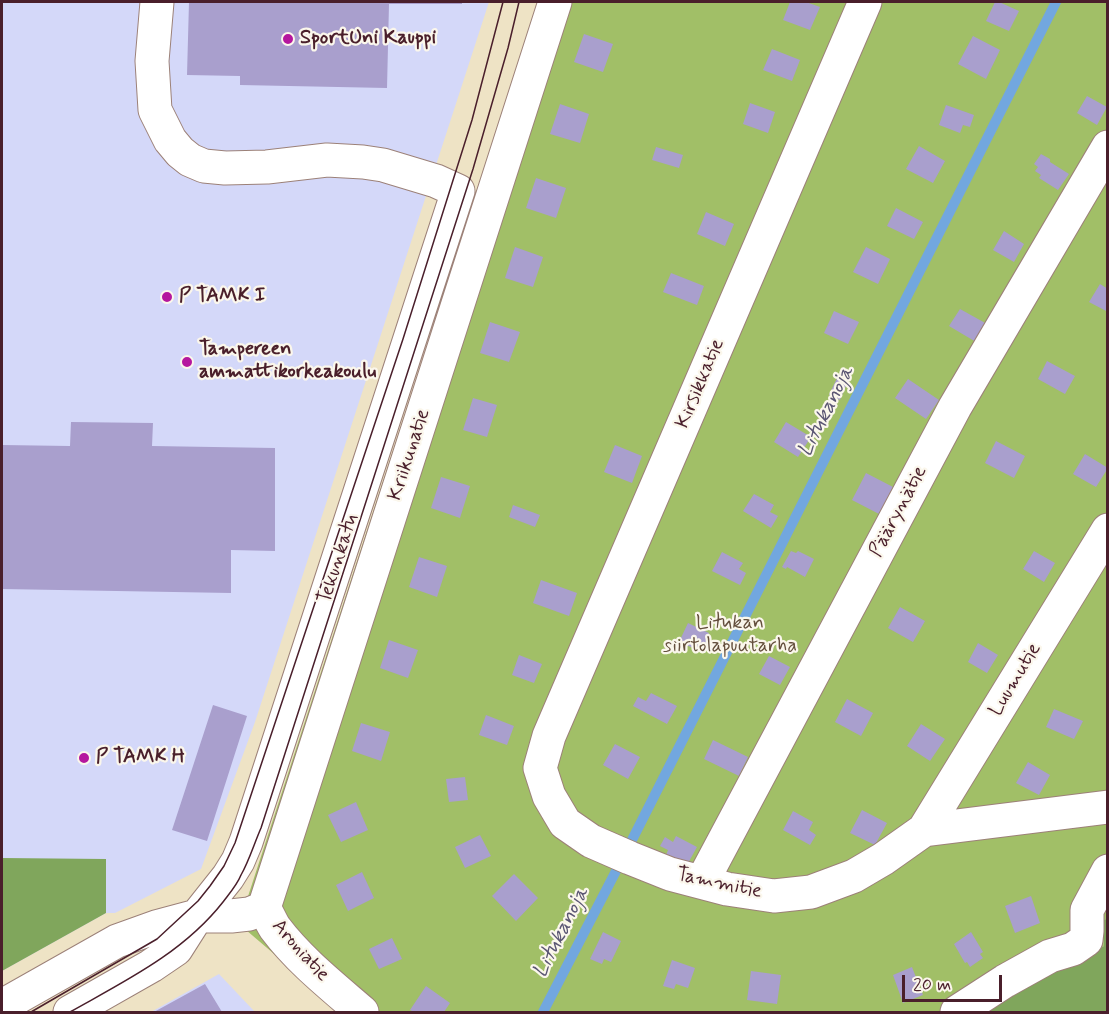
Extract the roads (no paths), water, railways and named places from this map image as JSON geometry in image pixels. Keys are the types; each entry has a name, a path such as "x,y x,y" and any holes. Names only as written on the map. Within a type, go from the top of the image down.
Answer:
{"street":[{"name":"Tekunkatu","path":"70,1012 151,966 176,949 197,916 238,861 458,191 436,181 383,165 363,162 327,160 267,167 225,168 204,166 190,160 170,140 154,110 152,61 157,2"},
{"name":"Kriikunatie","path":"264,908 555,2"},
{"name":"Kirsikkatie","path":"540,768 549,736 865,2"},
{"name":"Päärynätie","path":"702,882 955,407 1107,147"},
{"name":"Luumutie","path":"924,830 1107,530"},
{"name":"Tammitie","path":"540,768 549,796 565,823 591,841 670,874 727,889 774,896 811,892 854,876 884,859 924,830 1107,807"},
{"path":"957,1012 1005,981 1050,956 1073,949 1086,940 1087,910 1107,871"},
{"name":"Aroniatie","path":"197,916 249,914 264,908 274,927 303,959 362,1012"},
{"path":"2,1006 117,941 197,916"}],"waterway":[{"name":"Litukanoja","path":"632,840 1056,2"},
{"name":"Litukanoja","path":"543,1012 616,871"}],"tram line":[{"path":"31,1012 157,939 198,901 224,866 235,843 403,339 472,120 503,2"},
{"path":"70,1012 152,964 190,936 223,902 247,864 261,828 473,169 519,2"}],"place":[{"name":"SportUni Kauppi","path":"288,39"},
{"name":"P TAMK I","path":"167,297"},
{"name":"Tampereen ammattikorkeakoulu","path":"187,362"},
{"name":"P TAMK H","path":"84,758"}],"park label":[{"name":"Litukan siirtolapuutarha","path":"730,636"}]}
